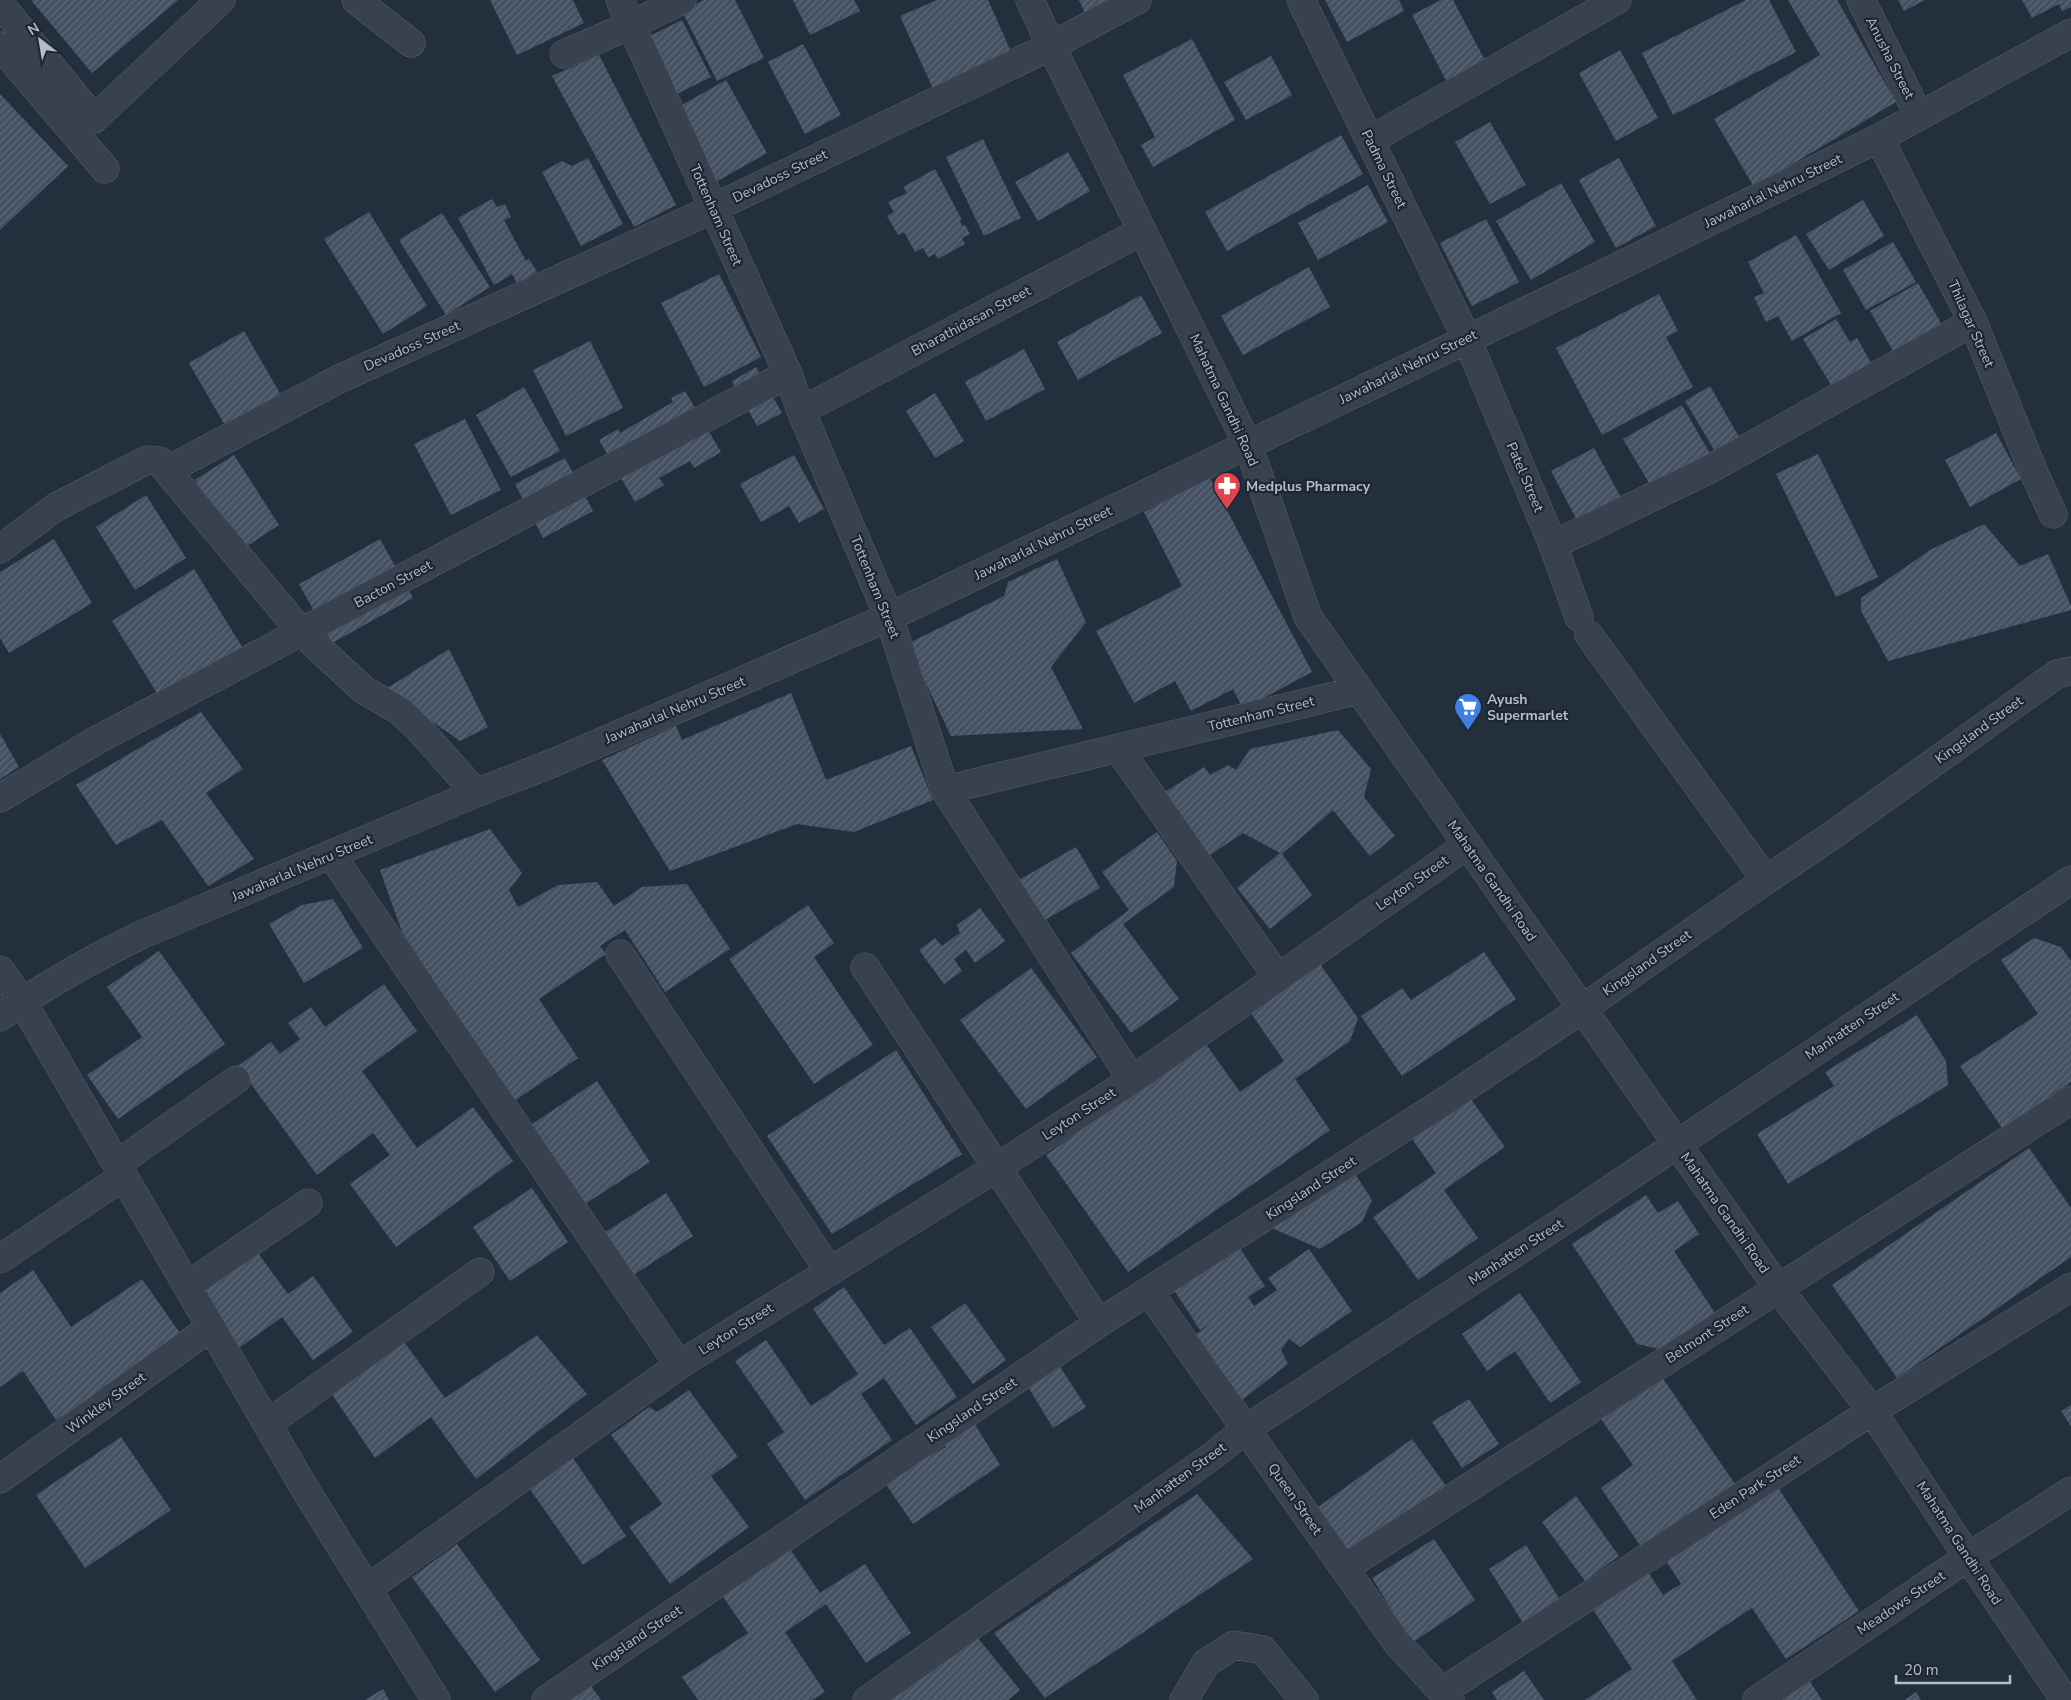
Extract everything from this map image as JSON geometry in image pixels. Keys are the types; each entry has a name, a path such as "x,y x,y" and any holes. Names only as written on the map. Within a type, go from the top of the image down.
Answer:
{"street":[{"path":"0,4 94,119 221,0"},
{"path":"356,0 411,43"},
{"name":"Tottenham Street","path":"620,0 788,374 800,410 889,617 945,790 1359,690"},
{"path":"564,54 631,25 682,0"},
{"name":"Mahatma Gandhi Road","path":"1030,0 1248,444 1308,617 1778,1288 1872,1411 1968,1558 2065,1700"},
{"name":"Devadoss Street","path":"168,470 337,380 713,208 1051,46 1137,0"},
{"name":"Padma Street","path":"1301,0 1467,339"},
{"path":"1370,140 1617,0"},
{"name":"Anusha Street","path":"1861,0 1919,116"},
{"name":"Jawaharlal Nehru Street","path":"0,1017 22,1001 91,960 142,935 332,856 476,793 553,764 889,617 1591,280 1879,138 2071,33"},
{"path":"0,46 105,169"},
{"name":"Thilagar Street","path":"1879,138 1973,322 2034,473 2053,514"},
{"name":"Bharathidasan Street","path":"800,410 1142,231"},
{"path":"1553,544 1708,470 1973,322"},
{"name":"Patel Street","path":"1467,339 1553,544 1584,626 1766,880"},
{"name":"Bacton Street","path":"0,798 97,740 788,374"},
{"path":"0,549 56,507 148,460 159,461 302,633 364,690 400,711 420,730 476,793"},
{"name":"Kingsland Street","path":"546,1700 1099,1324 1448,1099 1582,1009 1837,832 2057,674 2071,671"},
{"path":"1118,748 1278,978"},
{"path":"945,790 1132,1080"},
{"name":"Leyton Street","path":"367,1589 679,1365 996,1168 1132,1080 1467,845"},
{"path":"332,856 679,1365"},
{"name":"Manhatten Street","path":"868,1700 1210,1457 1246,1429 1554,1227 2071,880"},
{"path":"620,954 830,1272"},
{"path":"865,967 1099,1324"},
{"path":"0,970 22,1001 267,1424 436,1700"},
{"path":"0,1259 120,1170 236,1080"},
{"name":"Belmont Street","path":"1344,1568 2071,1100"},
{"path":"188,1286 308,1203"},
{"path":"267,1424 480,1272"},
{"name":"Eden Park Street","path":"1446,1695 1872,1411 2071,1287"},
{"name":"Queen Street","path":"1149,1292 1396,1643 1446,1695"},
{"name":"Winkley Street","path":"0,1478 211,1327"},
{"name":"Meadows Street","path":"1757,1700 2071,1491"},
{"path":"1184,1700 1206,1663 1234,1645 1263,1650 1304,1700"}],"building":[{"path":"31,0 178,0 92,73"},
{"path":"490,0 573,0 584,23 517,55"},
{"path":"704,0 735,0 764,58 717,81 682,11"},
{"path":"793,0 854,0 860,11 810,35"},
{"path":"937,0 988,0 1013,56 934,91 900,16"},
{"path":"1079,0 1114,0 1085,13"},
{"path":"1325,0 1399,0 1404,11 1347,42"},
{"path":"1441,0 1453,0 1488,66 1449,86 1412,15"},
{"path":"1746,0 1769,0 1796,52 1673,115 1642,53"},
{"path":"1788,0 1837,0 1896,102 1754,187 1714,119 1820,55"},
{"path":"1898,0 1925,0 1904,11"},
{"path":"2022,0 2071,0 2071,7 2062,11 2059,4 2032,18"},
{"path":"682,20 711,77 671,97 642,40"},
{"path":"1192,39 1235,120 1153,167 1141,145 1155,137 1123,75"},
{"path":"803,44 841,115 805,134 768,62"},
{"path":"1620,50 1658,118 1616,141 1579,73"},
{"path":"599,55 676,205 634,227 552,76"},
{"path":"1271,56 1292,95 1246,120 1224,82"},
{"path":"726,80 767,153 714,183 673,110"},
{"path":"0,94 68,166 0,230"},
{"path":"1490,122 1526,185 1490,204 1455,142"},
{"path":"1341,135 1363,174 1227,251 1205,212"},
{"path":"983,139 1021,218 984,236 946,157"},
{"path":"1068,152 1090,191 1038,221 1015,182"},
{"path":"588,158 623,224 581,246 542,172 562,161 572,166"},
{"path":"1619,158 1656,226 1616,248 1579,180"},
{"path":"935,169 962,220 960,221 962,226 965,225 970,234 962,238 965,244 938,259 935,254 928,257 923,248 915,252 904,232 898,235 887,216 894,212 888,202 907,193 903,187"},
{"path":"1561,183 1595,242 1531,280 1496,221"},
{"path":"1368,185 1388,222 1318,260 1298,223"},
{"path":"492,199 497,207 505,204 511,217 504,220 526,261 529,259 537,272 517,283 512,274 494,285 458,218"},
{"path":"1863,200 1884,236 1829,270 1806,234"},
{"path":"369,212 427,306 383,334 324,239"},
{"path":"442,213 490,287 446,315 399,240"},
{"path":"1486,219 1519,282 1472,306 1440,243"},
{"path":"1796,235 1841,313 1792,341 1778,316 1766,322 1754,297 1764,293 1748,262"},
{"path":"1893,242 1916,282 1866,310 1843,270"},
{"path":"1309,267 1330,307 1243,355 1221,316"},
{"path":"719,274 761,357 704,387 661,303"},
{"path":"1918,283 1945,330 1897,358 1870,311"},
{"path":"1659,294 1678,331 1666,337 1693,387 1602,435 1556,348"},
{"path":"1141,295 1162,333 1078,380 1057,342"},
{"path":"1836,319 1850,342 1857,338 1874,368 1834,390 1803,339"},
{"path":"244,331 293,416 238,448 189,363"},
{"path":"590,341 623,408 566,436 533,370"},
{"path":"1024,349 1045,389 986,421 965,382"},
{"path":"756,367 782,413 757,426 732,381"},
{"path":"1710,386 1743,444 1719,458 1685,401"},
{"path":"524,387 560,451 511,477 476,415"},
{"path":"685,391 721,452 694,468 690,461 659,478 664,485 635,502 599,440 618,429 620,433 673,402 671,398"},
{"path":"935,393 964,441 935,458 906,411"},
{"path":"1682,405 1713,459 1655,493 1623,439"},
{"path":"465,419 501,490 451,515 414,444"},
{"path":"1996,433 2021,479 1970,507 1945,460"},
{"path":"1594,448 1623,501 1579,524 1551,471"},
{"path":"1818,454 1878,577 1836,597 1776,474"},
{"path":"234,455 279,525 241,550 195,480"},
{"path":"794,455 824,509 799,523 789,506 761,522 740,484"},
{"path":"565,458 593,511 543,538 515,484"},
{"path":"1210,478 1312,672 1243,709 1233,689 1191,711 1175,681 1134,703 1096,631 1182,586 1144,512"},
{"path":"146,495 186,558 135,590 96,527"},
{"path":"1984,524 2020,566 2048,554 2071,606 2071,610 1888,661 1861,611 1861,598 1930,550"},
{"path":"54,539 92,603 9,653 0,638 0,572"},
{"path":"380,539 413,598 332,643 299,584"},
{"path":"1057,559 1086,622 1051,667 1083,729 951,736 907,644 1004,596 1008,582"},
{"path":"194,569 244,650 162,701 112,621"},
{"path":"449,649 488,727 460,741 386,689"},
{"path":"791,693 826,780 911,746 933,800 854,832 797,824 670,871 602,760 676,726 682,740"},
{"path":"201,712 243,769 206,793 254,859 208,886 162,820 116,845 76,785"},
{"path":"1338,730 1371,769 1364,797 1395,836 1370,856 1333,810 1282,854 1312,895 1270,929 1237,888 1280,853 1243,833 1207,857 1165,792 1204,767 1210,775 1228,765 1236,770 1250,749"},
{"path":"0,734 19,767 0,779"},
{"path":"490,829 522,873 509,890 518,907 558,885 597,882 614,906 642,887 687,884 730,949 665,992 625,930 600,946 606,954 539,999 578,1058 514,1101 402,932 380,870"},
{"path":"1157,832 1177,861 1174,887 1123,924 1179,999 1131,1033 1071,953 1129,910 1102,872"},
{"path":"1076,847 1100,888 1043,921 1019,880"},
{"path":"333,899 363,948 304,983 269,924 302,905"},
{"path":"808,905 834,943 814,957 873,1045 814,1084 729,959"},
{"path":"980,908 1005,941 975,963 966,950 954,959 962,971 944,984 919,950 935,938 942,946 960,933 957,925"},
{"path":"2034,938 2061,947 2071,961 2071,1082 2002,1128 1960,1066 2038,1014 2001,960"},
{"path":"159,951 225,1044 118,1119 87,1075 142,1037 107,987"},
{"path":"1484,952 1516,999 1402,1076 1361,1016 1402,988 1411,1000"},
{"path":"1317,960 1358,1018 1350,1041 1295,1079 1330,1130 1128,1272 1046,1155 1205,1043 1240,1092 1284,1061 1248,1009"},
{"path":"1031,968 1097,1057 1026,1109 960,1020"},
{"path":"384,984 417,1031 362,1071 417,1148 473,1107 513,1161 396,1247 350,1184 390,1155 373,1133 317,1175 238,1066 271,1042 280,1054 300,1039 288,1023 311,1007 325,1027"},
{"path":"1917,1015 1946,1061 1948,1085 1788,1184 1757,1134 1834,1086 1825,1072"},
{"path":"896,1050 962,1154 832,1234 767,1136"},
{"path":"597,1081 650,1162 585,1204 532,1124"},
{"path":"1466,1092 1505,1147 1444,1190 1478,1238 1418,1280 1373,1217 1436,1173 1408,1133"},
{"path":"2029,1148 2071,1208 2071,1257 1897,1378 1832,1285"},
{"path":"1350,1166 1372,1200 1362,1222 1320,1249 1265,1225"},
{"path":"532,1188 568,1242 510,1281 473,1227"},
{"path":"666,1193 693,1236 632,1276 604,1233"},
{"path":"1646,1195 1658,1213 1678,1201 1699,1234 1674,1251 1715,1313 1659,1349 1637,1344 1572,1244"},
{"path":"1239,1247 1265,1286 1248,1297 1254,1306 1277,1290 1268,1278 1309,1249 1352,1311 1300,1347 1289,1339 1281,1350 1288,1364 1242,1400 1196,1334 1211,1324 1200,1330 1174,1290"},
{"path":"255,1249 288,1294 313,1276 353,1332 313,1360 282,1317 239,1348 198,1291"},
{"path":"33,1270 71,1327 142,1279 182,1336 56,1420 23,1371 0,1387 0,1293"},
{"path":"844,1287 884,1345 910,1328 957,1397 916,1425 884,1378 861,1394 892,1440 805,1500 767,1444 784,1432 735,1361 766,1340 811,1406 858,1374 813,1309"},
{"path":"1520,1293 1581,1382 1550,1403 1515,1351 1487,1371 1462,1334"},
{"path":"965,1303 1006,1360 973,1384 931,1327"},
{"path":"537,1335 587,1394 476,1479 431,1417 375,1458 329,1390 402,1339 445,1398"},
{"path":"1057,1362 1086,1407 1053,1428 1025,1382"},
{"path":"1662,1377 1739,1490 1645,1553 1601,1488 1633,1465 1601,1419"},
{"path":"689,1390 738,1457 711,1476 749,1527 670,1584 629,1527 662,1504 611,1435 649,1407 657,1412"},
{"path":"1469,1399 1499,1444 1462,1468 1432,1422"},
{"path":"2071,1405 2071,1426 2061,1411"},
{"path":"971,1418 1000,1465 913,1524 883,1480 946,1447 942,1436"},
{"path":"121,1437 171,1510 85,1568 36,1495"},
{"path":"1412,1439 1446,1486 1348,1557 1314,1510"},
{"path":"571,1455 626,1536 583,1565 527,1485"},
{"path":"1773,1480 1859,1611 1786,1659 1752,1608 1672,1661 1697,1700 1585,1700 1632,1669 1592,1608 1648,1572 1663,1595 1681,1584 1661,1553"},
{"path":"1197,1494 1253,1559 1045,1698 994,1633"},
{"path":"1576,1496 1619,1556 1585,1581 1542,1522"},
{"path":"1434,1539 1475,1600 1412,1643 1372,1578"},
{"path":"457,1544 540,1660 495,1692 412,1577"},
{"path":"1526,1545 1560,1600 1523,1623 1489,1569"},
{"path":"788,1546 820,1593 865,1564 911,1633 866,1663 826,1604 785,1632 825,1692 812,1700 698,1700 682,1677 748,1633 719,1591"},
{"path":"973,1632 1020,1690 1008,1700 874,1700"},
{"path":"1524,1671 1544,1700 1497,1700 1492,1692"},
{"path":"1807,1677 1822,1700 1774,1700"},
{"path":"589,1683 601,1700 563,1700"},
{"path":"383,1689 389,1700 365,1700"},
{"path":"1916,1692 1921,1700 1905,1700"}],"place":[{"name":"Medplus Pharmacy","path":"1227,510"},
{"name":"Ayush Supermarlet","path":"1468,731"}]}
